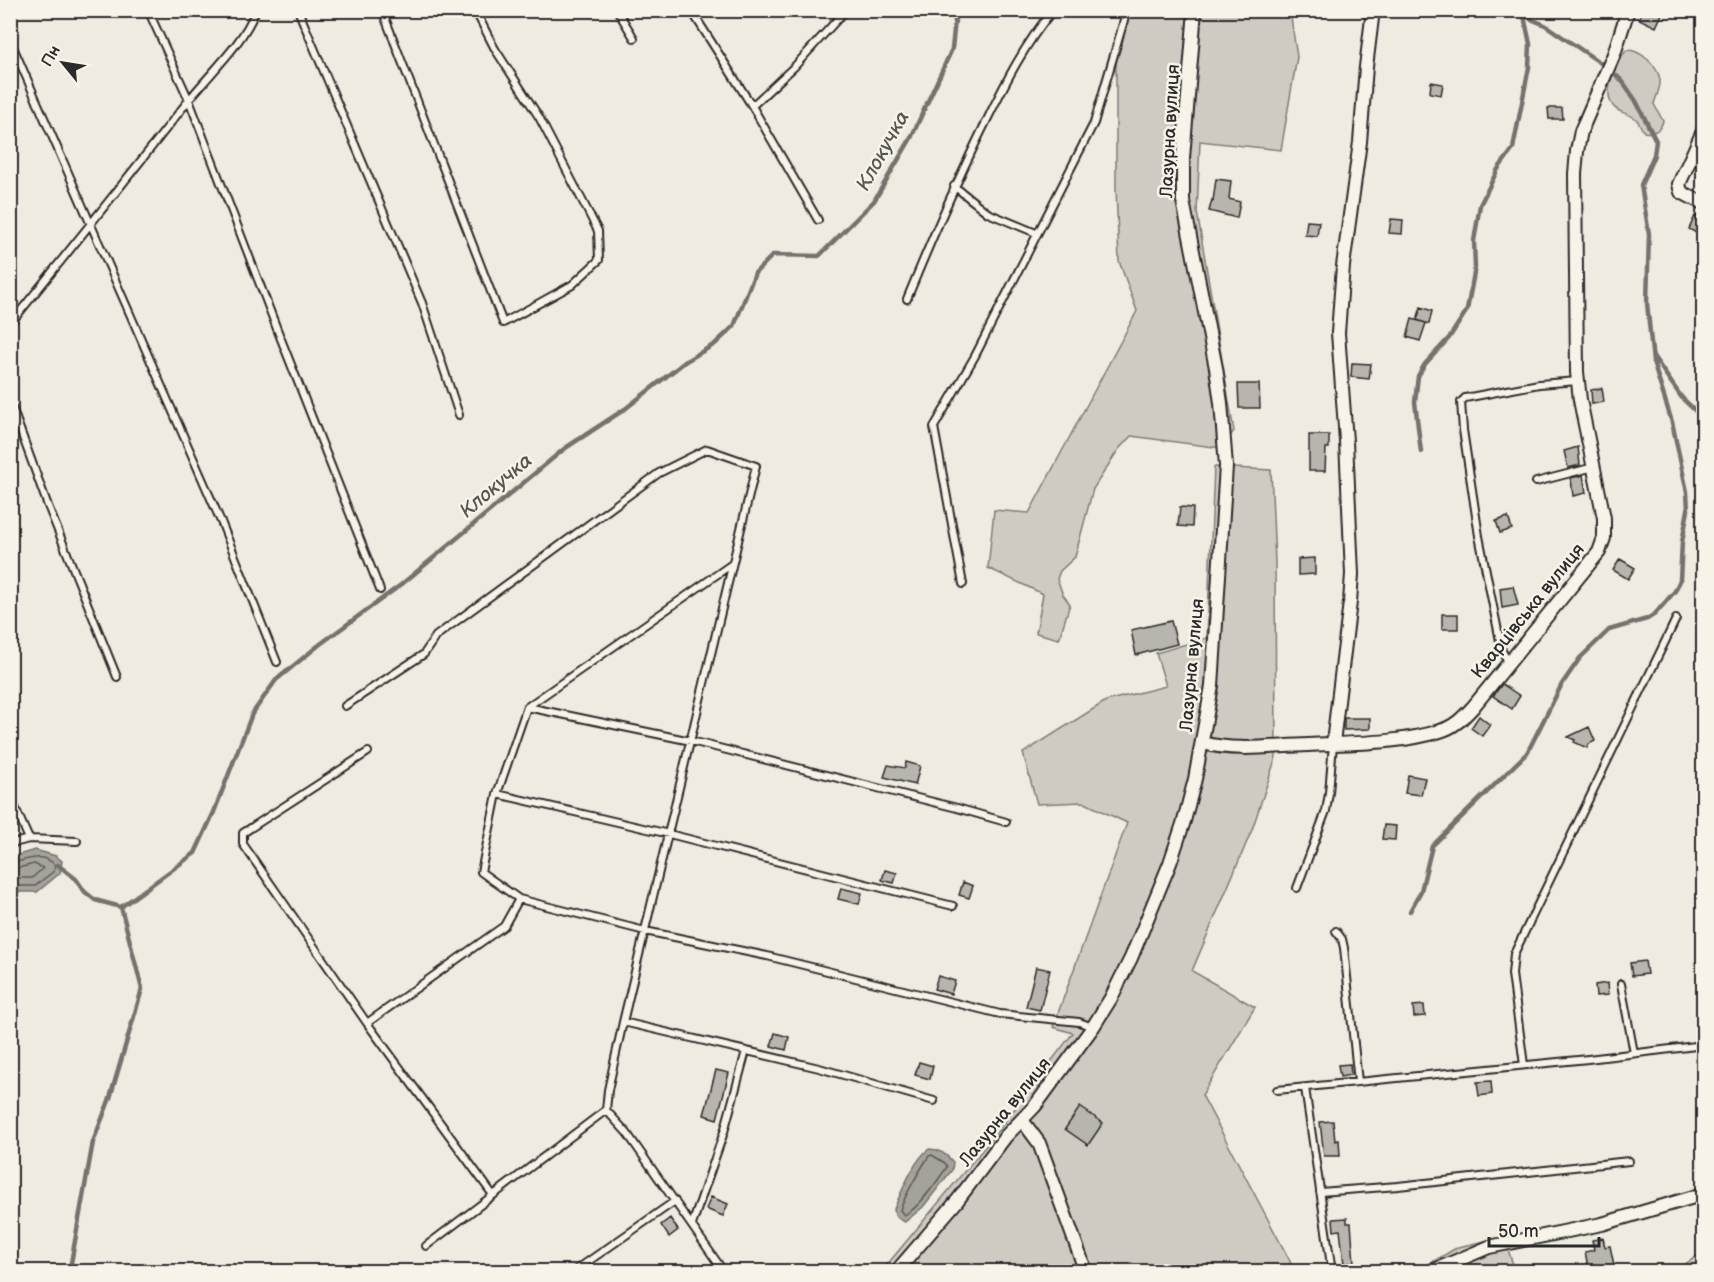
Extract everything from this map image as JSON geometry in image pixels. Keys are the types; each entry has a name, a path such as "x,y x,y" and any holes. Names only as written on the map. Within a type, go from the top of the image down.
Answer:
{"street":[{"name":"Лазурна вулиця","path":"896,1272 957,1201 1006,1136 1022,1120 1093,1027 1112,998 1170,863 1190,799 1203,743 1213,678 1226,466 1216,368 1183,201 1183,158 1195,10"},
{"path":"1333,743 1352,574 1339,323 1343,266 1360,142 1373,10"},
{"name":"Кварцівська вулиця","path":"1203,743 1222,748 1333,743 1403,738 1448,728 1464,717 1602,548 1604,518 1578,381 1574,196 1577,151 1581,131 1614,54 1628,10"},
{"path":"1704,129 1679,184 1681,192 1704,204"},
{"path":"1022,1120 1039,1143 1086,1272"},
{"path":"1430,1272 1494,1246 1594,1227 1704,1194"}],"lane":[{"path":"148,10 189,100 380,590"},
{"path":"10,324 250,27 256,10"},
{"path":"298,10 422,303 459,415"},
{"path":"382,10 504,323 572,285 599,260 598,231 539,117 495,49 475,10"},
{"path":"617,10 634,38"},
{"path":"691,10 752,106 818,220"},
{"path":"752,106 795,66 846,10"},
{"path":"907,299 954,186 1018,59 1053,10"},
{"path":"963,584 934,427 975,356 1094,123 1127,10"},
{"path":"10,40 222,524 277,662"},
{"path":"954,186 988,213 1036,233"},
{"path":"1509,664 1502,651 1479,536 1461,402 1472,396 1532,385 1578,381"},
{"path":"10,402 48,506 117,676"},
{"path":"345,706 424,654 436,636 659,473 707,449 756,466 623,1022 608,1090 606,1110 426,1246"},
{"path":"1536,482 1594,467"},
{"path":"733,564 527,707 497,794 481,872 519,899 645,932 767,956 1000,1014 1079,1022 1093,1027"},
{"path":"1524,1065 1512,974 1514,954 1676,620"},
{"path":"527,707 691,741 1006,822"},
{"path":"1297,888 1326,811 1333,743"},
{"path":"368,752 243,832 243,844 367,1023 493,1195"},
{"path":"497,794 669,834 953,906"},
{"path":"10,796 29,839"},
{"path":"10,844 29,839 77,841"},
{"path":"367,1023 504,927 519,899"},
{"path":"1336,931 1343,941 1358,1082"},
{"path":"1621,984 1634,1053"},
{"path":"623,1022 819,1068 934,1101"},
{"path":"1277,1090 1704,1045"},
{"path":"692,1226 724,1132 746,1051"},
{"path":"1305,1088 1332,1272"},
{"path":"606,1110 627,1133 724,1272"},
{"path":"1320,1192 1398,1186 1629,1161"},
{"path":"573,1272 675,1201"}],"shaded area":[{"path":"1125,11 1290,11 1297,57 1281,150 1200,141 1197,212 1234,431 1221,448 1131,436 1118,450 1093,489 1075,557 1060,571 1057,579 1063,595 1070,604 1059,639 1036,633 1043,594 988,568 994,510 1029,513 1137,311 1119,261 1116,188 1116,40"},
{"path":"1627,50 1643,56 1659,75 1660,86 1654,104 1663,121 1658,129 1651,133 1644,132 1637,120 1616,109 1610,100 1612,77"},
{"path":"1214,467 1271,470 1275,562 1276,757 1252,830 1192,971 1255,1007 1202,1095 1290,1261 1292,1271 881,1272 993,1137 1073,1033 1053,1027 1127,823 1083,802 1037,804 1023,753 1106,701 1166,686 1156,653 1207,638"},
{"path":"1504,1237 1515,1271 1415,1272 1458,1247"},
{"path":"1703,1252 1703,1271 1675,1271"}],"water":[{"path":"35,850 56,856 62,861 60,873 37,892 11,892 11,857"},
{"path":"929,1149 939,1151 948,1157 953,1162 952,1170 923,1207 905,1222 897,1217 894,1209 913,1168"}],"building":[{"path":"1643,10 1655,10 1662,14 1656,27 1639,19"},
{"path":"1431,82 1443,84 1441,95 1430,93"},
{"path":"1548,108 1562,108 1563,119 1549,119"},
{"path":"1216,179 1231,181 1229,199 1240,202 1237,218 1209,211"},
{"path":"1695,216 1704,220 1704,228 1700,235 1689,229"},
{"path":"1391,219 1403,220 1402,234 1389,233"},
{"path":"1307,221 1319,222 1317,236 1305,235"},
{"path":"1421,307 1432,311 1429,324 1417,320"},
{"path":"1412,319 1426,323 1420,341 1407,337"},
{"path":"1352,363 1371,364 1369,379 1351,377"},
{"path":"1238,384 1259,384 1260,408 1239,408"},
{"path":"1602,388 1604,402 1592,404 1591,390"},
{"path":"1309,435 1329,435 1325,471 1309,471"},
{"path":"1578,447 1580,465 1568,468 1564,451"},
{"path":"1583,475 1586,493 1573,496 1571,478"},
{"path":"1180,507 1193,508 1192,527 1178,526"},
{"path":"1508,517 1512,529 1500,533 1496,521"},
{"path":"1315,558 1315,574 1298,575 1298,559"},
{"path":"1620,559 1635,568 1628,579 1613,570"},
{"path":"1513,586 1518,605 1502,608 1500,588"},
{"path":"1442,614 1458,614 1458,629 1442,629"},
{"path":"1171,621 1177,644 1136,655 1131,630"},
{"path":"1502,684 1520,696 1512,709 1493,696"},
{"path":"1479,716 1490,725 1482,736 1471,728"},
{"path":"1344,718 1370,718 1370,729 1344,730"},
{"path":"1589,727 1595,741 1587,748 1568,737"},
{"path":"906,762 920,766 915,785 884,777 888,765 905,768"},
{"path":"1408,775 1425,778 1421,795 1405,793"},
{"path":"1384,825 1396,826 1395,840 1382,839"},
{"path":"885,870 897,873 894,883 882,880"},
{"path":"963,882 973,886 969,898 959,895"},
{"path":"841,888 862,893 859,904 838,899"},
{"path":"1645,961 1647,974 1632,976 1630,963"},
{"path":"1036,967 1050,970 1040,1010 1026,1007"},
{"path":"938,976 955,981 951,994 934,989"},
{"path":"1607,983 1608,995 1596,996 1595,985"},
{"path":"1424,1005 1425,1016 1414,1017 1413,1006"},
{"path":"775,1033 789,1037 786,1050 771,1046"},
{"path":"919,1062 933,1066 930,1079 915,1075"},
{"path":"1350,1064 1351,1075 1340,1077 1338,1065"},
{"path":"716,1070 729,1073 717,1119 704,1115"},
{"path":"1491,1081 1492,1094 1479,1096 1477,1082"},
{"path":"1080,1107 1103,1123 1088,1145 1065,1129"},
{"path":"1333,1121 1335,1141 1339,1140 1340,1156 1324,1156 1320,1122"},
{"path":"711,1197 728,1204 723,1216 706,1209"},
{"path":"670,1218 678,1230 669,1237 661,1225"},
{"path":"1347,1218 1347,1223 1351,1223 1354,1263 1344,1264 1340,1230 1334,1231 1333,1219"},
{"path":"1603,1238 1605,1247 1610,1246 1614,1265 1589,1271 1585,1252 1594,1250 1592,1240"}],"waterway":[{"name":"Клокучка","path":"58,865 76,879 85,892 95,900 121,907 195,853 214,812 252,714 276,680 402,584 564,449 625,409 686,361 715,344 734,326 755,273 773,255 819,256 874,201 911,138 952,49 956,10"},
{"path":"1523,10 1524,16 1545,25 1605,66"},
{"path":"1421,452 1415,402 1418,376 1425,364 1449,338 1467,310 1475,268 1474,241 1480,205 1498,169 1513,149 1529,67 1530,44 1524,16"},
{"path":"1410,911 1421,891 1432,846 1527,753 1562,684 1580,658 1609,630 1647,619 1655,614 1675,591 1680,580 1682,542 1688,510 1687,492 1672,422 1653,362 1647,303 1649,234 1641,185 1654,155 1656,141 1636,101 1623,82 1611,70"},
{"path":"1653,356 1682,398 1704,419"},
{"path":"71,1263 93,1142 110,1098 142,989 121,907"}]}
